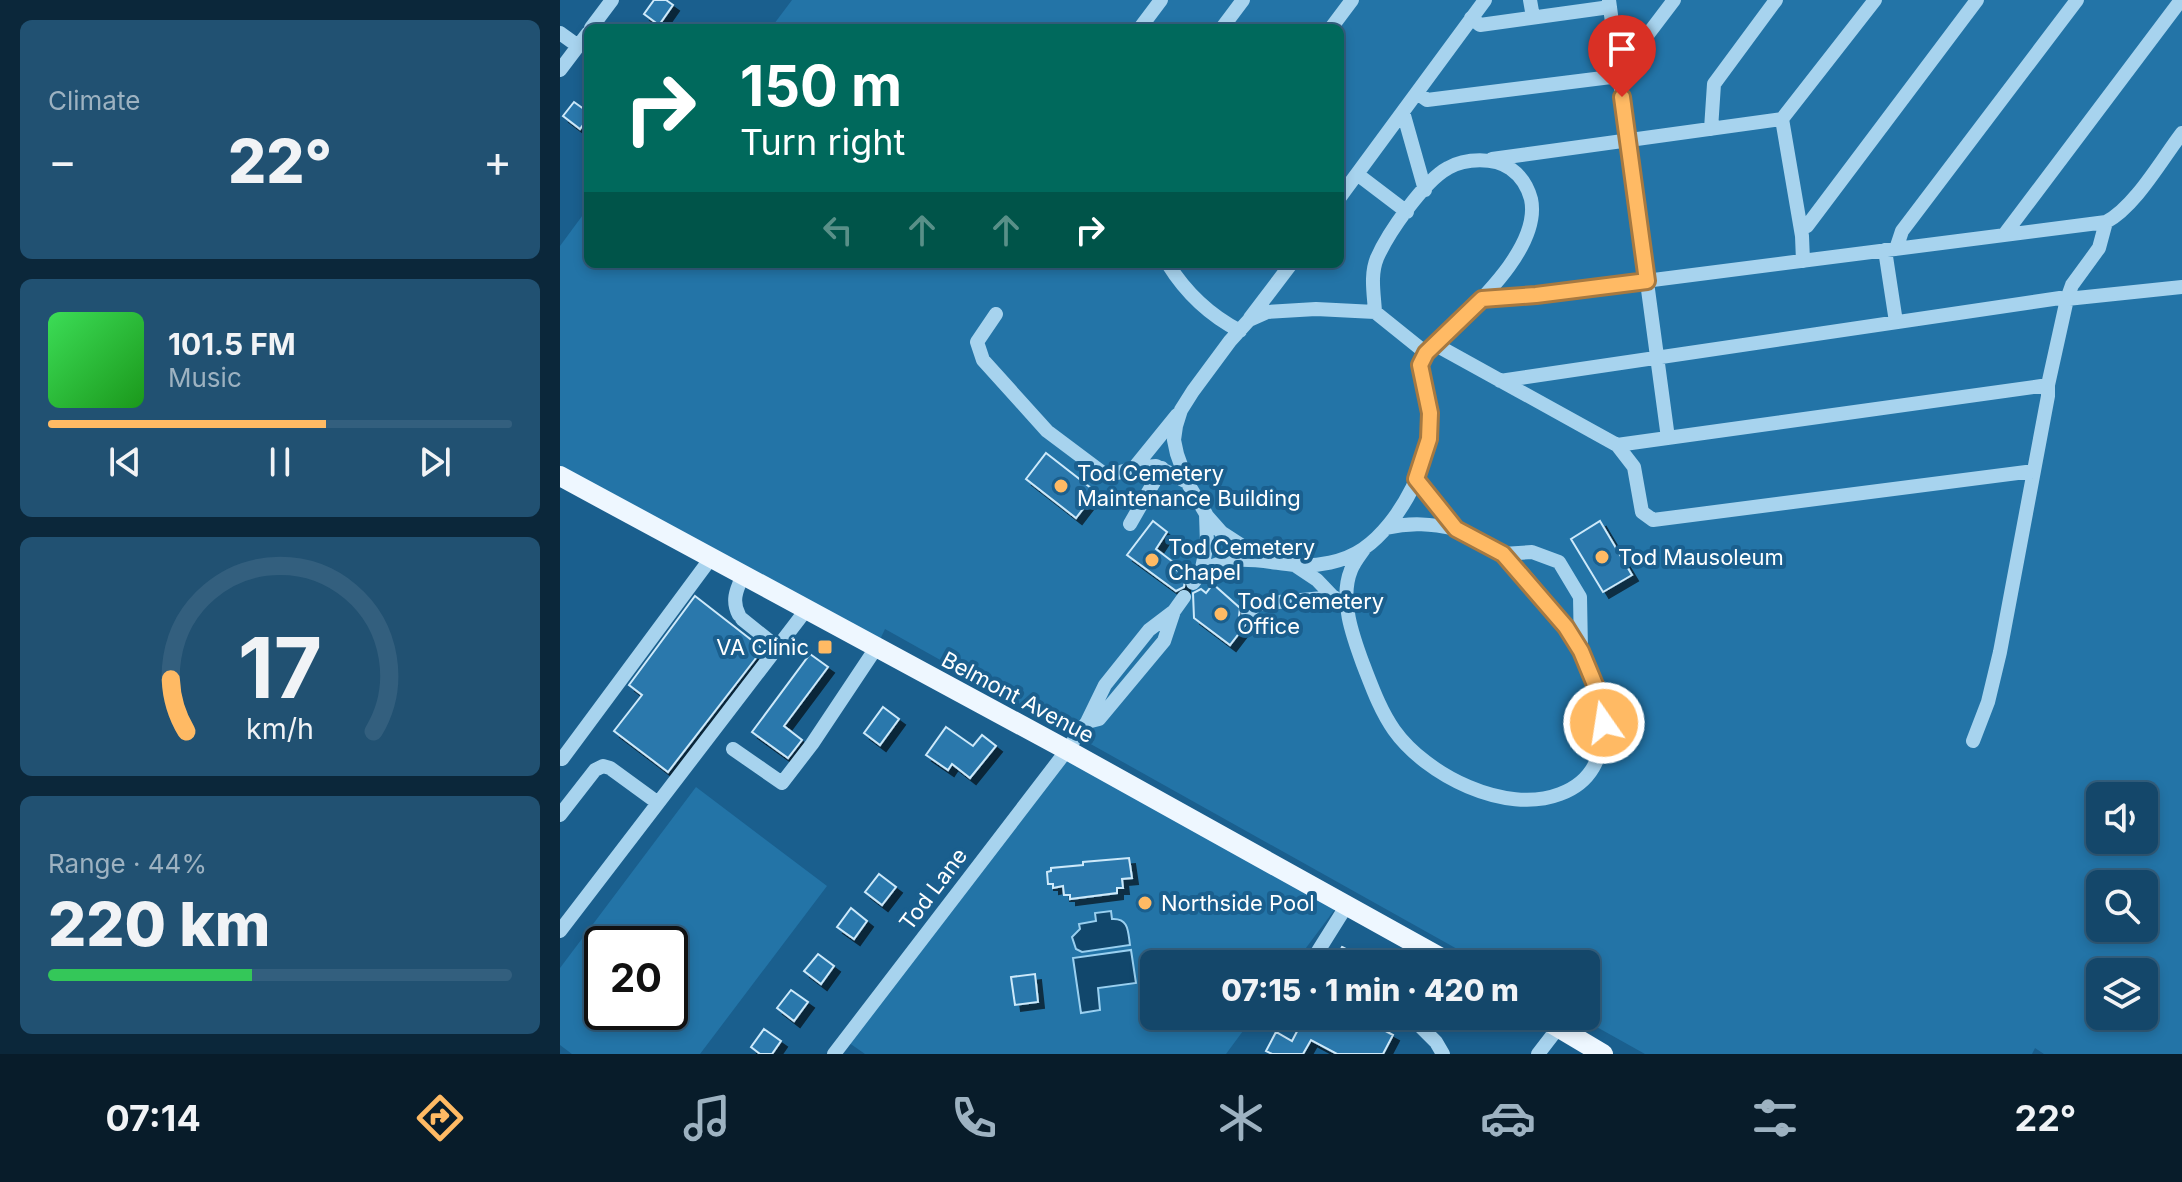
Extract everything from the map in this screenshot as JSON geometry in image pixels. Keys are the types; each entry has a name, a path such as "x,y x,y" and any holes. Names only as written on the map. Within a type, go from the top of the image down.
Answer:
{"main road":[{"name":"Belmont Avenue","path":"563,483 711,558 1067,750 1427,950"},
{"path":"1561,1030 1603,1054"}],"street":[{"path":"594,24 612,0"},
{"path":"1143,24 1161,0"},
{"path":"1225,24 1243,0"},
{"path":"1334,24 1352,0"},
{"path":"1344,192 1484,0"},
{"path":"1530,0 1533,17"},
{"path":"1417,93 1427,100 1618,68 1633,54 1674,0"},
{"path":"1711,129 1714,84 1776,0"},
{"path":"1375,312 1373,280 1376,260 1407,212 1449,167 1782,119 1875,0"},
{"path":"1801,228 1807,226 1977,0"},
{"path":"1896,322 1890,250 2077,0"},
{"path":"2004,235 2181,0"},
{"path":"1471,18 1480,25 1609,4 1668,438"},
{"path":"560,33 578,46"},
{"path":"560,70 584,38"},
{"path":"1403,112 1425,190"},
{"path":"1782,119 1801,228 1803,261"},
{"path":"1482,299 1536,295 2106,222 2116,217 2128,204 2182,133"},
{"path":"1349,619 1347,590 1351,570 1364,549 1400,510 1416,479 1429,439 1430,413 1420,365 1431,349 1482,299 1530,229 1533,210 1521,178 1504,166 1484,160"},
{"path":"1357,174 1407,212"},
{"path":"1973,741 1988,702 2000,652 2048,385 2067,299 2072,285 2099,248 2106,222"},
{"path":"1171,268 1198,302 1218,320 1244,325 1267,312 1316,309 1375,312 1431,349 1499,381 1617,445 1634,467 1642,512 1653,520 2034,471"},
{"path":"1134,468 1288,268"},
{"path":"1499,381 2060,298 2182,287"},
{"path":"996,314 977,342 983,360 1047,431 1107,476 1134,468 1156,466 1187,482"},
{"path":"1617,445 2048,385"},
{"path":"1181,410 1174,440 1187,482 1221,532 1267,560"},
{"path":"1130,524 1162,468"},
{"path":"1416,479 1456,529"},
{"path":"1206,514 1207,544 1197,578 1229,560 1318,565 1342,560 1364,549"},
{"path":"1294,565 1317,580 1349,619 1383,713 1404,741 1429,766 1448,779 1513,798 1558,796 1574,788 1591,772 1601,750 1604,723 1598,692 1581,651 1566,627 1503,554 1456,529 1424,523 1404,523 1386,528"},
{"path":"1503,554 1532,552 1559,562 1580,597 1581,651"},
{"path":"562,759 711,558"},
{"path":"743,575 734,603 740,617 777,647"},
{"path":"1087,722 1099,719 1164,641 1174,611 1184,597"},
{"path":"1248,613 1257,604 1334,597"},
{"path":"560,931 806,610"},
{"path":"1087,722 1100,695 1149,630 1174,611"},
{"path":"733,749 782,783 876,648"},
{"path":"1100,695 1113,704"},
{"name":"Tod Lane","path":"834,1054 1087,722"},
{"path":"560,815 595,770 603,766 658,803"},
{"path":"1319,950 1347,905"},
{"path":"1424,1030 1443,1054"},
{"path":"1538,1054 1556,1030"}],"shaded area":[{"path":"792,0 2182,0 2182,1054 2044,1054 2035,1048 2032,1054 1645,1054 1600,1029 1600,950 1459,950 885,629 876,648 560,476 560,246 584,213 584,268 1344,268 1344,24 774,24"},
{"name":"Northside Pool","path":"1067,750 1341,901 1304,950 1140,950 1140,1030 1244,1030 1226,1054 865,1054 845,1040"},
{"path":"696,787 827,886 700,1054 572,1054 560,1045 560,968 584,936 584,1030 688,1030 688,926 592,926"},
{"path":"1111,911 1112,919 1125,923 1130,945 1082,952 1076,949 1072,937 1080,929 1079,924 1096,921 1095,913"},
{"path":"1131,950 1136,983 1098,988 1100,1010 1081,1013 1073,958"}],"building":[{"path":"654,0 666,0 673,5 660,24 644,14"},
{"path":"574,102 584,109 584,124 580,129 563,116"},
{"name":"Tod Cemetery Maintenance Building","path":"1046,453 1096,492 1076,518 1026,479"},
{"name":"Tod Cemetery Chapel","path":"1153,521 1167,532 1156,549 1177,565 1174,568 1185,577 1184,587 1176,591 1127,555"},
{"name":"Tod Mausoleum","path":"1600,521 1632,575 1603,592 1571,539"},
{"name":"Tod Cemetery Office","path":"1213,584 1240,608 1239,616 1247,623 1230,645 1194,618 1193,593 1201,589 1206,593"},
{"path":"695,596 763,649 668,772 614,731 642,695 629,685"},
{"path":"810,654 828,667 784,726 802,740 788,758 752,732"},
{"path":"883,707 899,719 880,745 864,733"},
{"path":"946,727 973,746 982,735 996,746 970,778 952,764 948,770 926,755"},
{"path":"1129,858 1132,878 1122,879 1123,888 1117,888 1117,893 1070,899 1070,895 1064,895 1063,886 1053,888 1053,884 1048,884 1047,872 1051,868"},
{"path":"879,874 896,887 882,905 865,892"},
{"path":"851,908 867,921 854,939 837,927"},
{"path":"818,954 834,966 821,984 804,971"},
{"path":"1035,974 1038,1002 1015,1005 1011,977"},
{"path":"791,990 808,1002 794,1021 777,1008"},
{"path":"764,1029 781,1041 772,1054 760,1054 751,1047"},
{"path":"1298,1030 1384,1030 1393,1035 1383,1054 1337,1054 1311,1040 1303,1054 1272,1054 1266,1051 1276,1032 1292,1041"}],"place":[{"name":"Tod Cemetery Maintenance Building","path":"1061,486"},
{"name":"Tod Mausoleum","path":"1602,557"},
{"name":"Tod Cemetery Chapel","path":"1152,560"},
{"name":"Tod Cemetery Office","path":"1221,614"},
{"name":"VA Clinic","path":"825,647"},
{"name":"Northside Pool","path":"1145,903"}],"route":[{"path":"1604,723 1598,692 1581,651 1566,627 1503,554 1456,529 1416,479 1429,439 1430,413 1420,365 1426,353 1482,299 1647,281 1622,97"}]}
